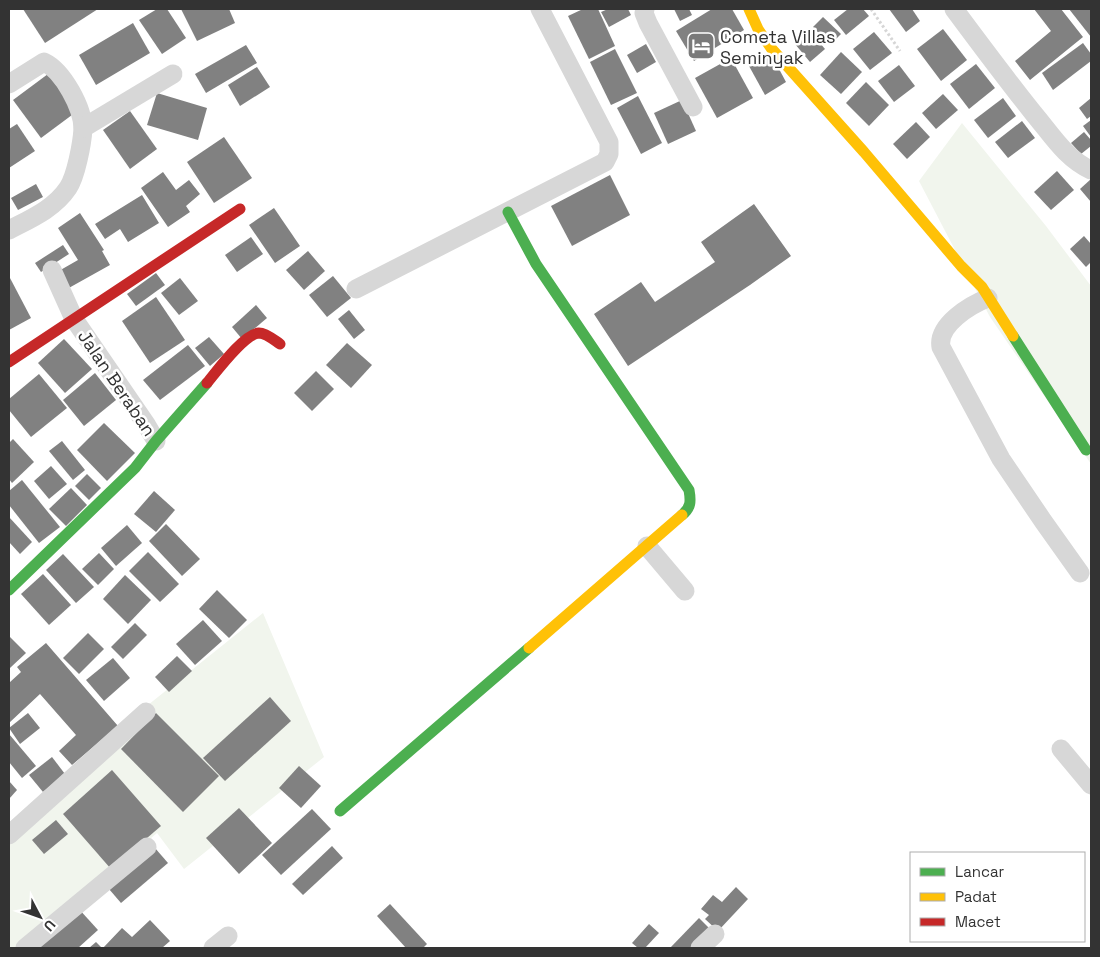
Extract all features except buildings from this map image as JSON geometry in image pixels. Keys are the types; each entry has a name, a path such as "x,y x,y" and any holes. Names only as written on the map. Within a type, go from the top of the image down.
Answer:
{"street":[{"path":"356,290 605,162 609,154 609,142 540,9"},
{"path":"645,9 644,13 648,23 693,107"},
{"path":"749,9 758,29 771,48 982,287 1086,450"},
{"path":"954,9 1004,77 1060,146 1079,165 1091,170"},
{"path":"9,84 44,62 50,65 56,69 67,84 83,128 76,170 68,189 43,212 9,230"},
{"path":"83,128 173,74"},
{"path":"9,362 240,209"},
{"path":"340,810 688,510 691,500 689,490 536,264 508,212"},
{"name":"Jalan Beraban","path":"9,590 122,483 156,441 74,319 52,270"},
{"path":"988,298 972,306 946,326 942,333 941,347 1000,459 1080,573"},
{"path":"156,441 251,335 258,332 280,344"},
{"path":"647,546 685,591"},
{"path":"9,835 146,712"},
{"path":"1061,749 1091,785"},
{"path":"25,948 147,847"},
{"path":"700,948 715,934"}],"path":[{"path":"872,9 900,51"}],"shaded area":[{"path":"962,123 1046,226 1091,286 1091,464 990,317 919,181"},
{"path":"263,613 324,757 184,869 157,833 22,948 10,948 9,840 133,717"}],"traffic: fast":[{"path":"508,212 536,264 689,490 690,504 682,515"},
{"path":"1013,336 1086,450"},
{"path":"9,590 135,468 207,383"},
{"path":"340,811 529,648"}],"traffic: slow":[{"path":"749,9 758,29 771,48 864,152 961,266 982,287 1013,336"},
{"path":"529,648 682,515"}],"traffic: jam":[{"path":"9,362 240,209"},
{"path":"207,383 231,354 253,335 264,334 280,344"}],"place":[{"name":"Cometa Villas Seminyak","path":"701,46"}]}
